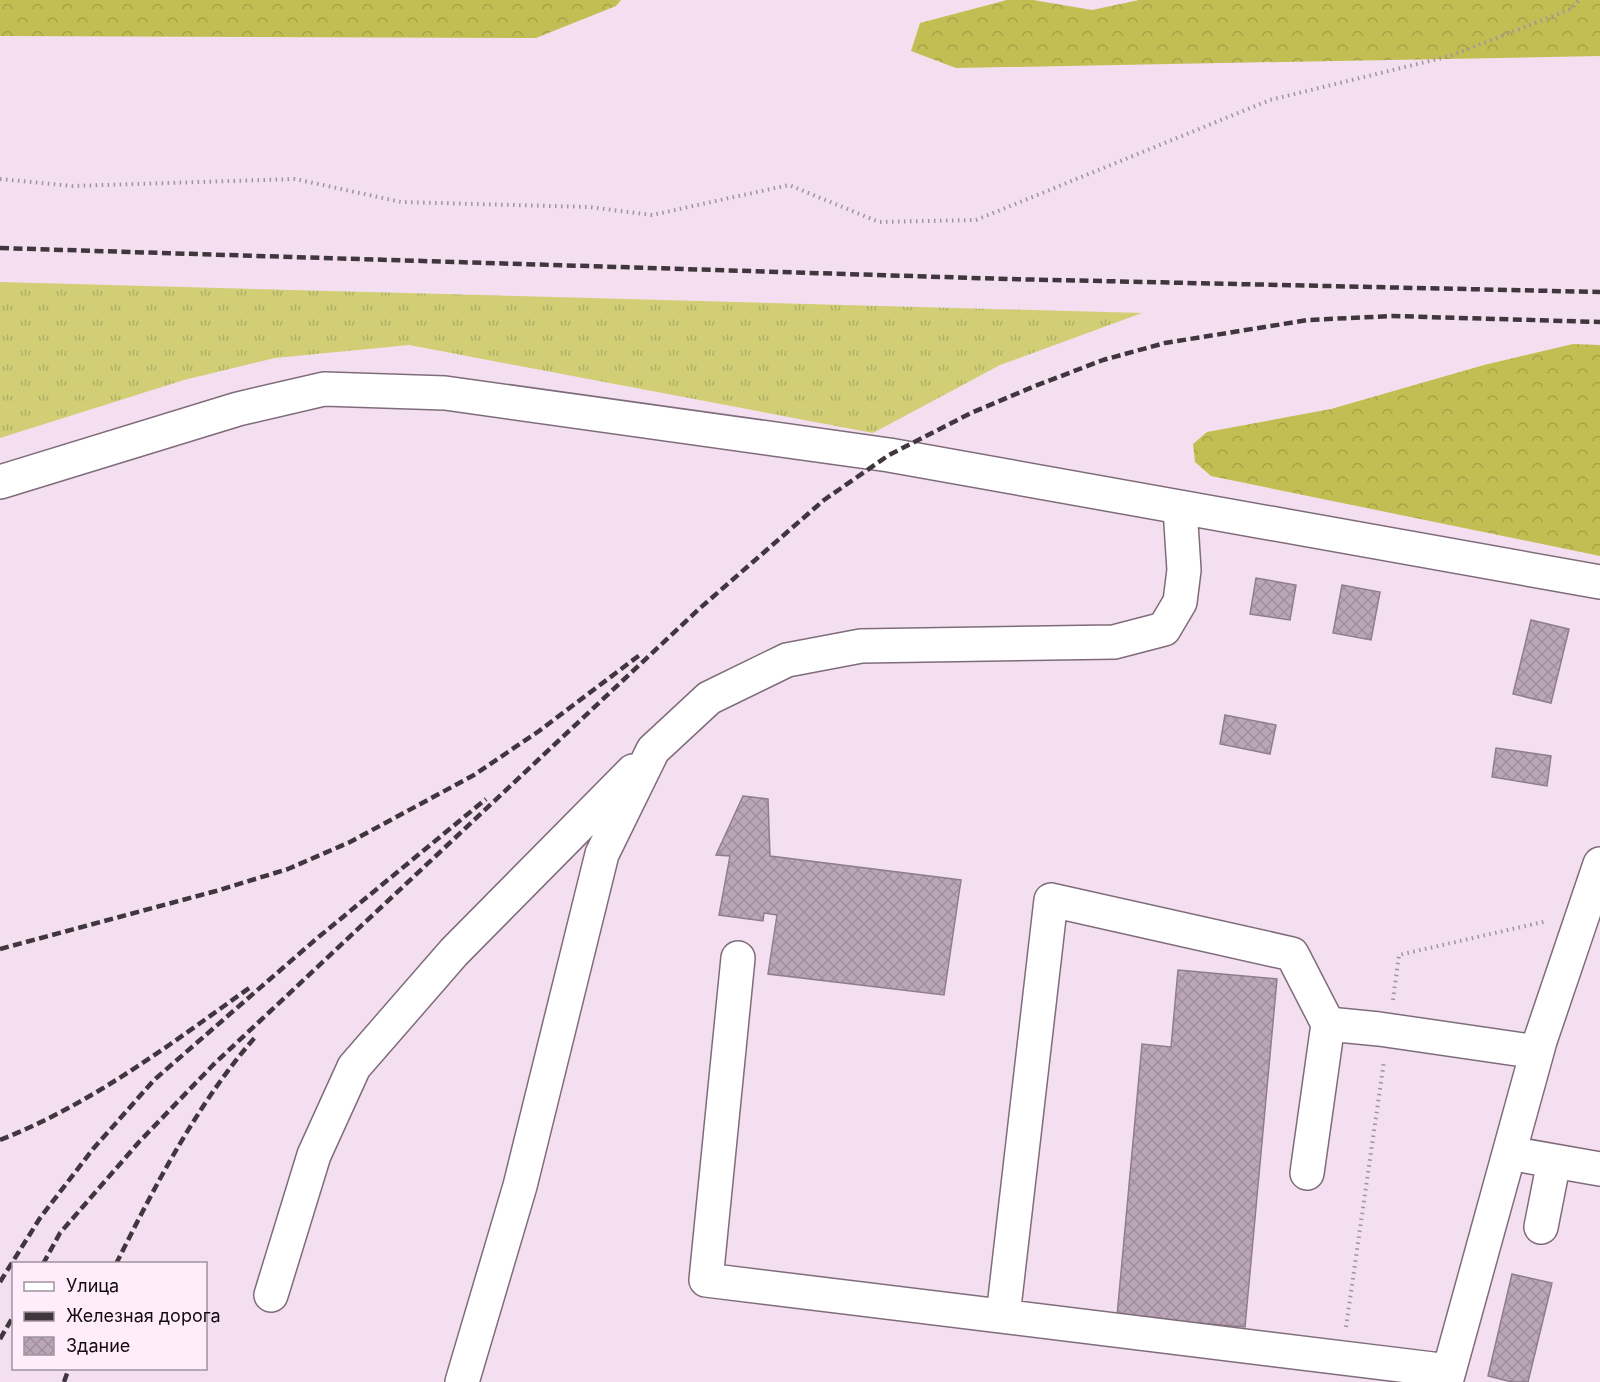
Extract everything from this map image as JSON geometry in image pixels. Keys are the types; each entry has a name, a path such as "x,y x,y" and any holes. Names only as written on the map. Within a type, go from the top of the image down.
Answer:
{"street":[{"path":"0,482 238,409 324,389 445,393 889,455 1600,582"},
{"path":"271,1295 314,1155 354,1067 454,952 653,750 709,698 787,660 861,646 1114,642 1164,629 1180,602 1185,570 1180,508"},
{"path":"462,1382 520,1186 602,854 653,750"},
{"path":"738,958 706,1280 1342,1357 1447,1376 1537,1052 1600,864"},
{"path":"1003,1316 1051,900 1292,954 1328,1024 1307,1173"},
{"path":"1328,1024 1388,1030 1537,1052"},
{"path":"1509,1153 1600,1169"},
{"path":"1541,1227 1554,1161"}],"path":[{"path":"0,179 73,186 295,179 401,202 589,207 652,215 789,185 879,222 976,220 1270,100 1450,56 1571,9 1580,0"},
{"path":"1342,1357 1399,955 1555,919 1580,922"}],"green space":[{"path":"0,0 621,0 616,6 536,38 0,36"},
{"path":"1007,0 1033,0 1092,10 1139,0 1600,0 1600,56 956,68 911,51 920,23"},
{"path":"0,282 1142,313 1000,365 873,433 409,345 275,358 184,380 0,438"},
{"path":"1573,344 1600,345 1600,556 1211,476 1195,462 1193,444 1207,432 1331,409 1484,365"}],"building":[{"path":"1256,578 1296,585 1290,620 1250,614"},
{"path":"1342,585 1380,592 1371,640 1333,633"},
{"path":"1531,620 1569,629 1551,703 1513,694"},
{"path":"1225,715 1276,725 1270,754 1220,744"},
{"path":"1496,748 1551,756 1547,786 1492,777"},
{"path":"743,796 768,799 770,856 961,880 944,995 768,974 777,915 764,913 763,921 719,915 730,856 716,855"},
{"path":"1178,970 1277,979 1245,1327 1117,1316 1142,1044 1171,1047"},
{"path":"1512,1274 1552,1283 1528,1382 1512,1382 1488,1376"}],"railway":[{"path":"0,248 1008,279 1600,292"},
{"path":"44,1262 60,1233 139,1142 214,1064 699,609 824,500 889,455 971,413 1035,386 1103,360 1165,343 1308,320 1393,316 1600,322"},
{"path":"0,949 216,891 288,869 350,842 474,775 539,731 641,654"},
{"path":"12,1262 40,1218 93,1149 154,1080 315,940 486,799"},
{"path":"0,1140 67,1109 99,1090 252,986"},
{"path":"117,1262 179,1145 216,1088 257,1035"},
{"path":"0,1282 12,1263"},
{"path":"0,1339 12,1318"},
{"path":"64,1382 68,1370"}]}
